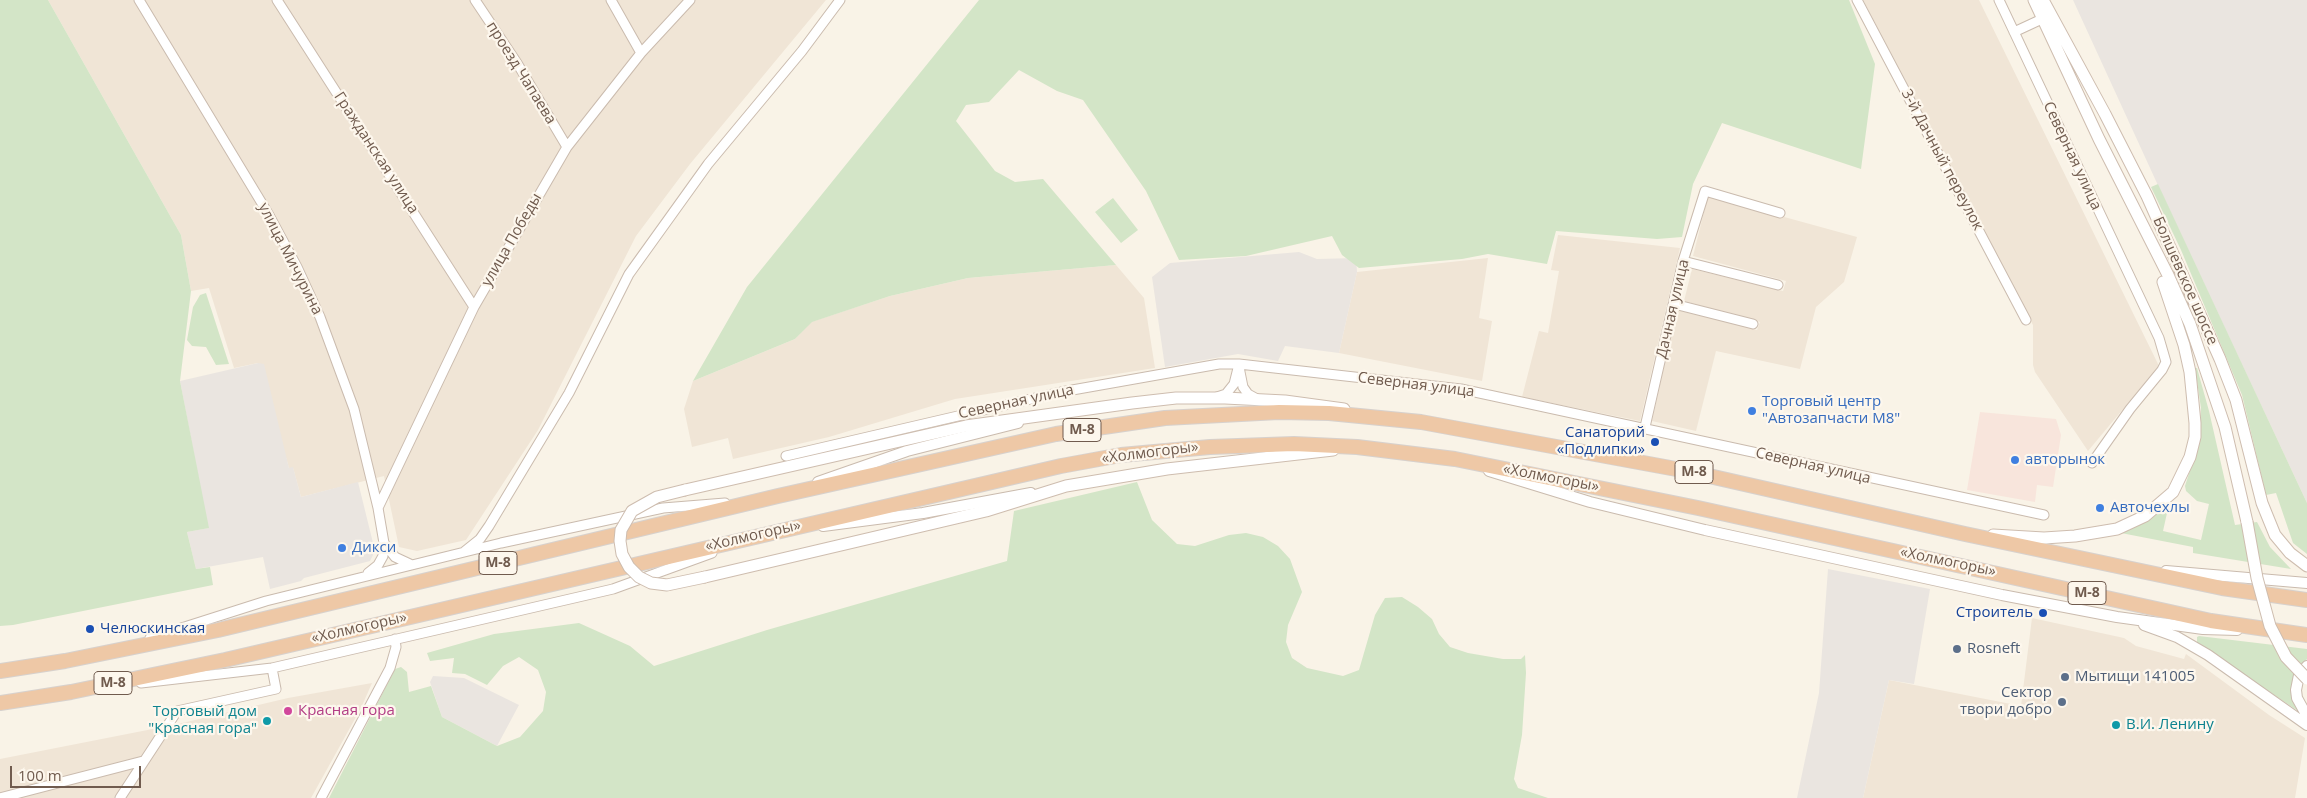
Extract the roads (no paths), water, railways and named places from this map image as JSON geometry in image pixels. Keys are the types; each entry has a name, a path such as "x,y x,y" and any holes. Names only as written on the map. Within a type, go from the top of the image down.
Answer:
{"highway":[{"name":"«Холмогоры»","path":"0,671 106,653 218,630 760,500 1056,434 1123,423 1213,414 1279,412 1391,418 1687,471 1964,534 2139,569 2222,588 2307,600"},
{"name":"«Холмогоры»","path":"0,703 103,685 225,660 1004,478 1121,455 1210,447 1294,444 1358,448 1455,459 1708,510 2202,619 2307,635"}],"main road":[{"path":"2034,0 2172,284 2209,375 2226,427 2257,578 2270,626 2286,657 2307,679"},
{"name":"Болшевское шоссе","path":"2042,0 2105,114 2147,196 2208,332 2236,400 2262,502 2275,535 2290,553 2307,566"},
{"path":"1964,534 2044,538 2075,536 2117,529 2145,516 2173,492 2184,472 2195,437 2194,399 2190,372 2168,295 2140,220"},
{"path":"1358,448 1167,469 1066,486 986,511 674,584 652,583 639,577 629,568 622,554 620,541 621,530 632,510 657,497 966,426 1176,398 1257,399 1329,406 1391,418"}],"street":[{"name":"улица Мичурина","path":"139,0 297,266 320,317 354,409 378,508 384,543 383,556 378,565 361,577"},
{"name":"Гражданская улица","path":"277,0 474,307"},
{"name":"проезд Чапаева","path":"475,0 517,63 567,147"},
{"path":"611,0 641,53"},
{"name":"улица Победы","path":"378,508 474,307 567,147 641,53 690,0"},
{"path":"462,553 480,539 489,526 569,394 629,274 708,164 802,51 840,0"},
{"name":"3-й Дачный переулок","path":"1857,0 2026,320"},
{"name":"Северная улица","path":"1999,0 2159,338 2166,362 2162,370 2130,409 2092,463"},
{"path":"2014,32 2042,19"},
{"name":"Дачная улица","path":"1645,427 1683,261 1705,191 1780,213"},
{"path":"1683,261 1778,285"},
{"path":"1674,304 1752,324"},
{"name":"Северная улица","path":"786,456 1061,392 1219,364 1239,364 1462,389 1645,427 1803,464 2044,515"},
{"path":"1214,398 1226,394 1234,384 1239,364"},
{"path":"1239,364 1243,387 1248,394 1257,399"},
{"path":"778,496 907,451 1043,416"},
{"path":"1455,459 1521,482 1590,502 1705,530 2002,595 2117,617 2203,629 2282,632"},
{"path":"785,529 840,525 923,513 1066,486"},
{"path":"106,653 257,604 462,553 663,508 760,500"},
{"path":"489,526 491,537 501,544"},
{"path":"103,685 161,682 272,668 613,588 764,534"},
{"path":"384,543 395,557 402,562 412,565"},
{"path":"2139,569 2307,583"},
{"path":"2117,617 2178,637 2208,655 2307,725"},
{"path":"321,798 390,668 396,647 395,639"},
{"path":"2307,666 2299,675 2296,690 2297,698 2307,716"},
{"path":"120,798 177,711 276,689 272,668"},
{"path":"0,798 143,762"}],"place":[{"name":"Торговый центр \"Автозапчасти М8\"","path":"1752,411"},
{"name":"Санаторий «Подлипки»","path":"1655,442"},
{"name":"авторынок","path":"2015,460"},
{"name":"Авточехлы","path":"2100,508"},
{"name":"Дикси","path":"342,548"},
{"name":"Строитель","path":"2043,613"},
{"name":"Челюскинская","path":"90,629"},
{"name":"Rosneft","path":"1957,649"},
{"name":"Мытищи 141005","path":"2065,677"},
{"name":"Сектор твори добро","path":"2062,702"},
{"name":"Красная гора","path":"288,711"},
{"name":"Торговый дом \"Красная гора\"","path":"267,721"},
{"name":"В.И. Ленину","path":"2116,725"}]}
